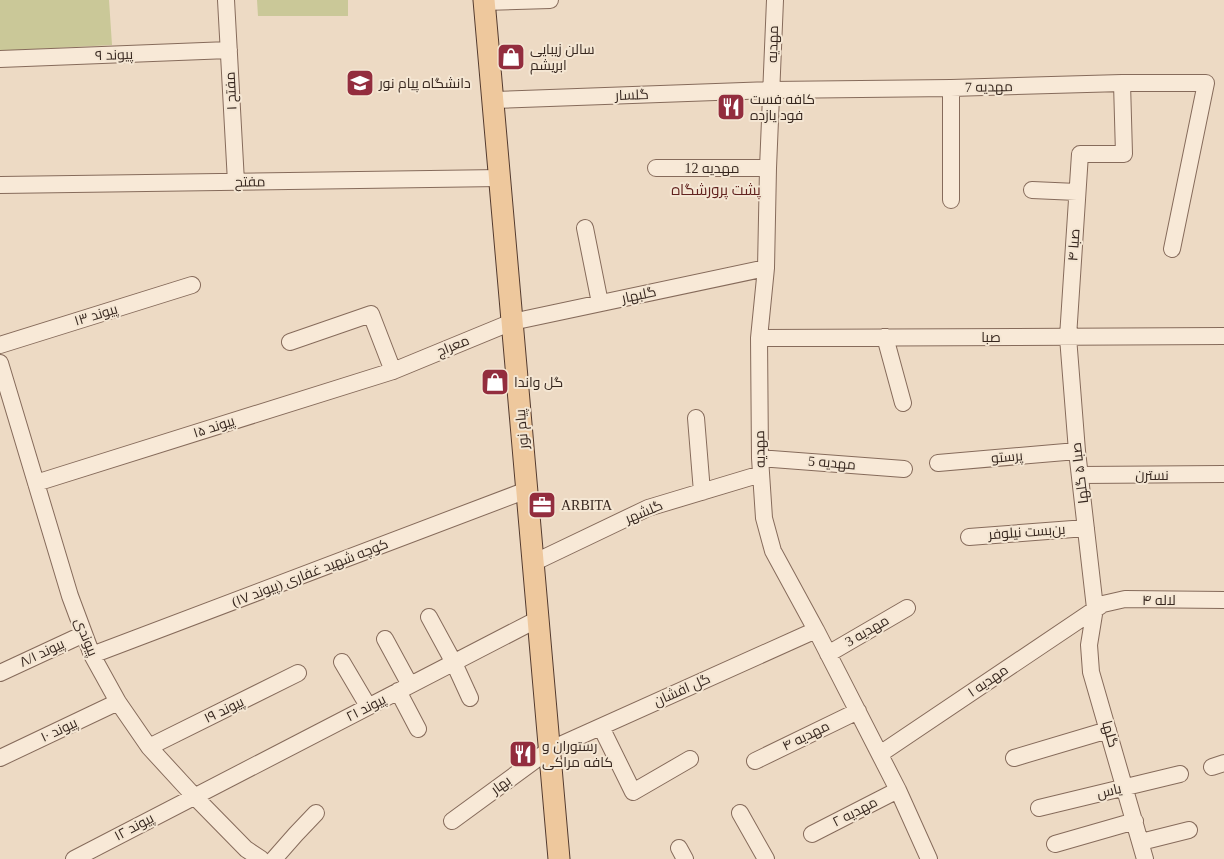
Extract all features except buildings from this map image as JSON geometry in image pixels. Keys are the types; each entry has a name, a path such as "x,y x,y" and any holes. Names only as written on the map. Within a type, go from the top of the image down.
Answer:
{"main road":[{"name":"پیام نور","path":"484,1 559,859"}],"street":[{"name":"مفتح ۱","path":"226,0 236,182"},
{"path":"484,1 550,0"},
{"name":"مهدیه","path":"775,0 766,268 759,338 760,466 764,518 773,551 880,754 929,859"},
{"name":"پیوند ۹","path":"0,59 229,50"},
{"name":"صبا ۴","path":"1068,337 1080,154 1124,154 1122,83"},
{"name":"مهدیه 7","path":"771,90 1206,83 1172,249"},
{"path":"951,88 952,200"},
{"name":"گلسار","path":"493,100 771,90"},
{"name":"مهدیه 12","path":"656,168 768,168"},
{"name":"مفتح","path":"0,185 500,178"},
{"path":"1032,190 1077,192"},
{"path":"585,228 600,303"},
{"name":"گلبهار","path":"512,322 766,268"},
{"name":"پیوند ۱۳","path":"0,345 192,285"},
{"path":"290,342 372,314 393,371"},
{"name":"معراج","path":"393,371 512,322"},
{"name":"صبا","path":"759,338 1224,336"},
{"path":"885,337 903,403"},
{"name":"صبا ۵ گلها","path":"1068,337 1077,451 1095,608"},
{"name":"پیوندی","path":"0,364 70,596 92,655 118,702 149,747 250,854 261,859"},
{"name":"پیوند ۱۵","path":"36,483 393,371"},
{"path":"696,418 702,492"},
{"name":"پرستو","path":"938,463 1077,451"},
{"name":"مهدیه 5","path":"760,466 904,469"},
{"name":"گلشهر","path":"533,563 648,508 702,492 760,466"},
{"name":"نسترن","path":"1080,475 1224,474"},
{"name":"کوچه شهید غفاری (پیوند ۱۷)","path":"92,655 527,490"},
{"name":"بن‌بست نیلوفر","path":"968,537 1086,528"},
{"name":"لاله ۴","path":"1095,608 1103,604 1125,599 1224,600"},
{"name":"مهدیه 3","path":"828,654 907,608"},
{"name":"گلها","path":"1095,608 1089,645 1092,672 1146,859"},
{"name":"مهدیه ۱","path":"880,754 1095,608"},
{"path":"429,617 454,663 470,698"},
{"name":"پیوند ۲۱","path":"194,796 538,619"},
{"name":"گل افشان","path":"549,750 816,630"},
{"name":"پیوند ۸/۱","path":"0,672 84,634"},
{"path":"385,639 418,729"},
{"path":"342,662 368,706"},
{"name":"پیوند ۱۹","path":"149,747 298,673"},
{"name":"پیوند ۱۰","path":"0,758 118,702"},
{"name":"مهدیه ۴","path":"755,761 858,711"},
{"path":"601,727 633,792 690,759"},
{"path":"1014,758 1108,730"},
{"name":"بهار","path":"452,821 549,750"},
{"name":"یاس","path":"1039,808 1180,774"},
{"name":"مهدیه ۲","path":"812,834 898,790"},
{"name":"پیوند ۱۲","path":"74,859 194,796"},
{"path":"740,812 766,859"},
{"path":"274,859 316,813"},
{"path":"1055,844 1135,821"},
{"path":"1141,842 1189,830"}],"shaded area":[{"path":"0,0 109,0 112,45 0,51"},
{"path":"257,0 348,0 348,16 258,16"}],"place":[{"name":"سالن زیبایی ابریشم","path":"511,57"},
{"name":"دانشگاه پیام نور","path":"360,83"},
{"name":"کافه فست فود یازده","path":"731,107"},
{"name":"گل واندا","path":"495,382"},
{"name":"ARBITA","path":"542,505"},
{"name":"رستوران و کافه مراکی","path":"523,754"}],"district":[{"name":"پشت پرورشگاه","path":"716,190"}]}
